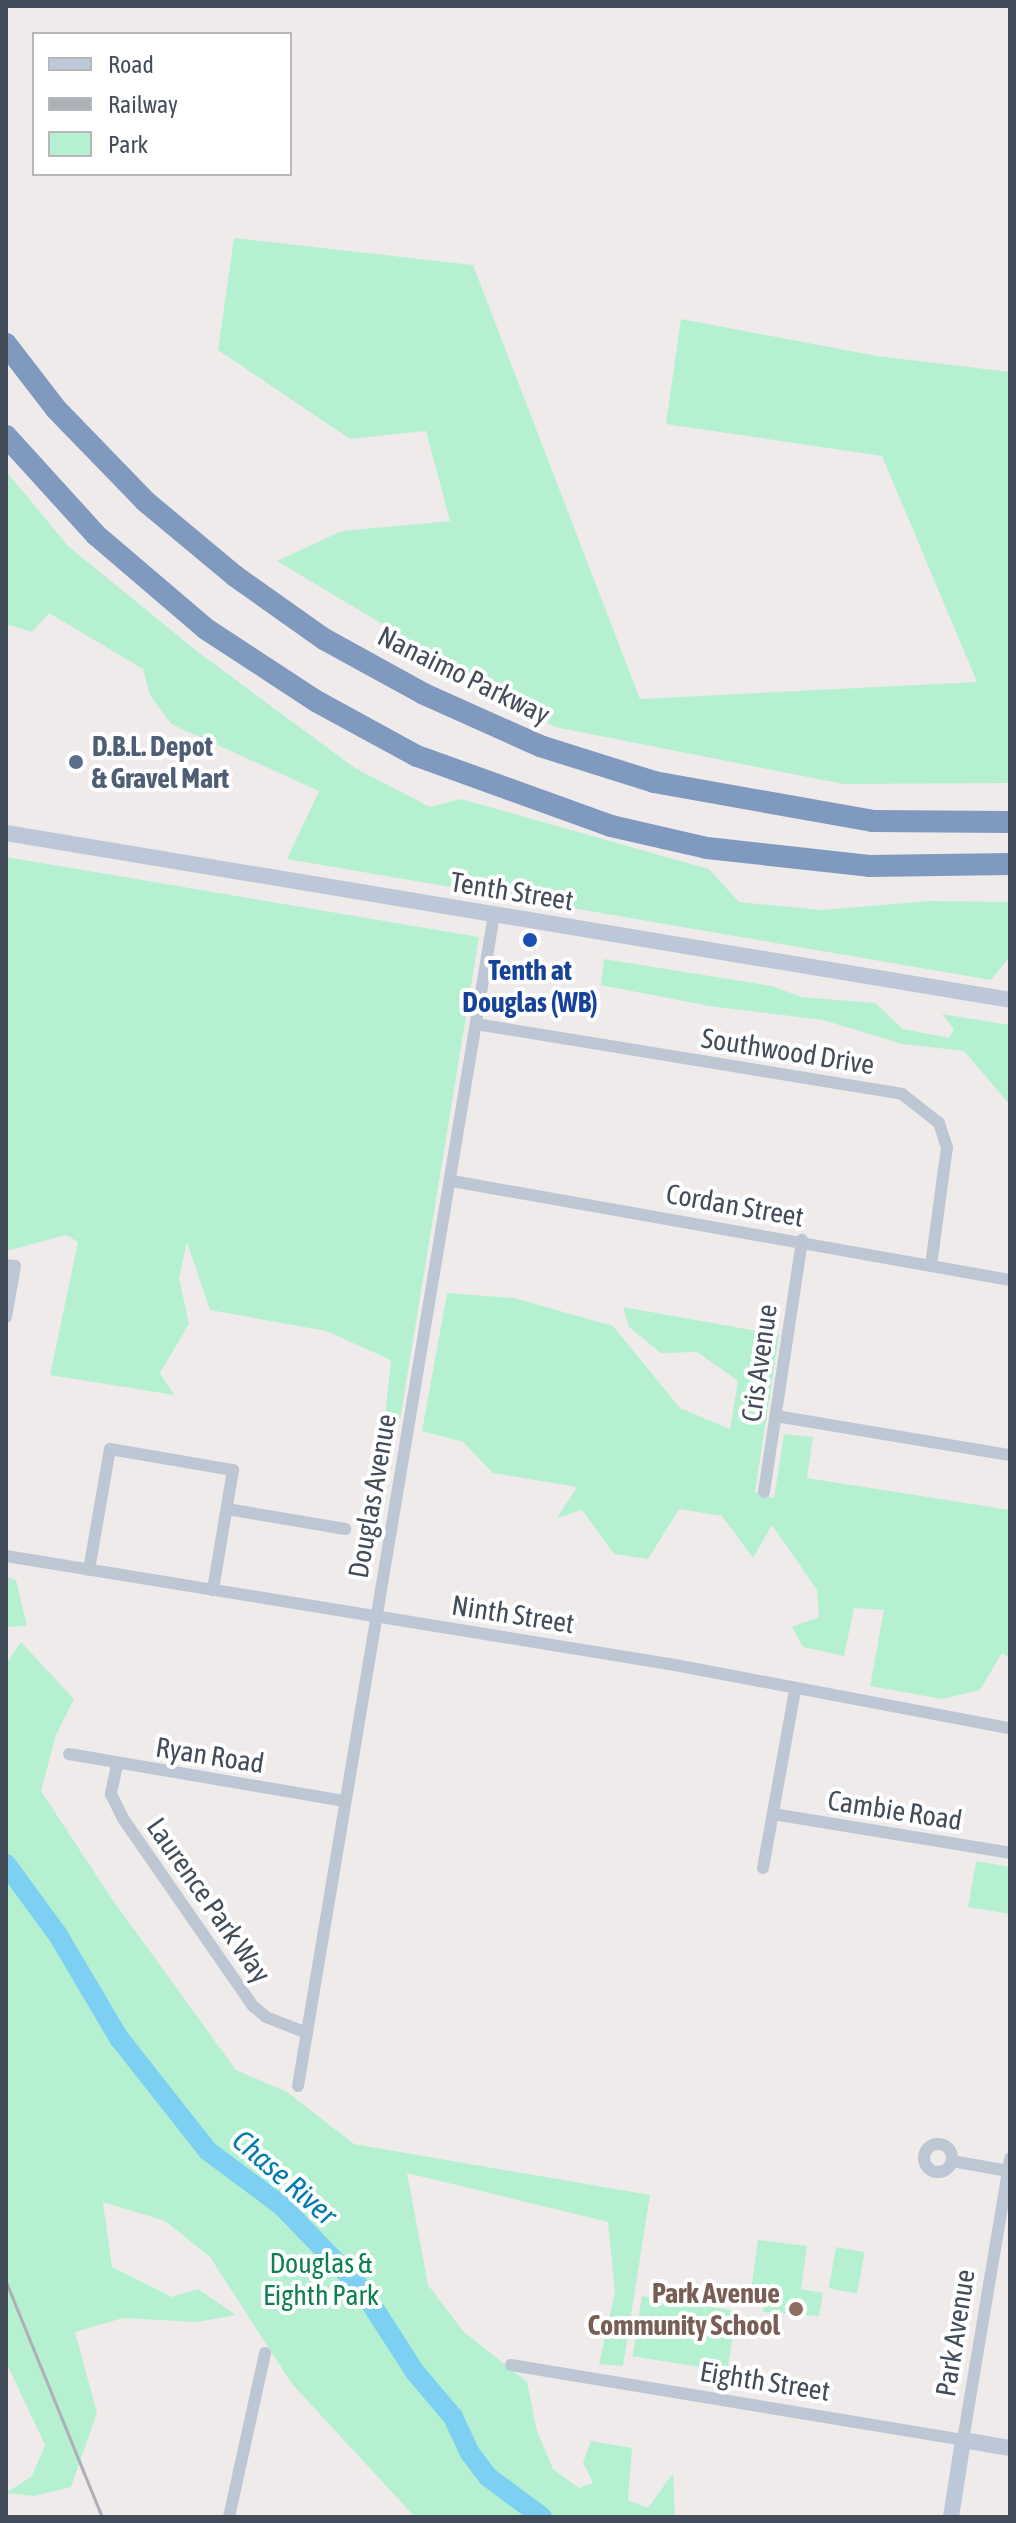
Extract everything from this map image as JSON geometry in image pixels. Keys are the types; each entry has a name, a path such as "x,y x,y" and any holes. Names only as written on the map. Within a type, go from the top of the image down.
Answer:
{"highway":[{"name":"Nanaimo Parkway","path":"6,344 56,409 157,511 235,576 324,639 424,694 540,746 654,782 873,821 1010,822"},
{"path":"6,436 96,535 206,629 316,701 417,756 611,826 707,848 869,866 1010,864"}],"street":[{"name":"Tenth Street","path":"6,833 1010,1000"},
{"name":"Douglas Avenue","path":"298,2086 375,1616 452,1181 494,915"},
{"name":"Southwood Drive","path":"476,1024 902,1094 939,1123 947,1147 931,1266"},
{"name":"Cordan Street","path":"452,1181 802,1240 1010,1280"},
{"name":"Cris Avenue","path":"764,1492 802,1240"},
{"path":"6,1317 10,1266"},
{"path":"776,1416 1010,1455"},
{"path":"89,1570 110,1449 233,1470 213,1590"},
{"path":"227,1509 345,1529"},
{"name":"Ninth Street","path":"6,1556 375,1616 1010,1728"},
{"path":"763,1868 795,1690"},
{"name":"Ryan Road","path":"69,1754 117,1765 345,1801"},
{"name":"Laurence Park Way","path":"117,1765 111,1794 122,1817 253,2006 266,2017 307,2033"},
{"name":"Cambie Road","path":"773,1814 1010,1853"},
{"path":"952,2161 1009,2165"},
{"name":"Park Avenue","path":"951,2517 1009,2165"},
{"path":"229,2517 265,2353"},
{"name":"Eighth Street","path":"511,2365 1010,2448"}],"green space":[{"path":"234,238 473,265 640,699 977,682 882,456 666,424 681,319 877,356 1010,372 1010,783 843,784 555,727 277,561 342,531 450,521 426,431 350,439 218,350"},
{"path":"6,471 68,546 198,652 355,768 430,807 461,799 709,869 739,902 822,910 930,901 1010,902 1010,956 991,980 287,859 319,791 171,724 150,695 143,669 49,613 32,632 6,624"},
{"path":"6,857 479,937 400,1420 385,1417 391,1360 326,1331 210,1310 187,1242 179,1278 189,1324 160,1373 174,1395 50,1375 78,1242 66,1235 6,1251"},
{"path":"604,959 772,986 801,997 875,1003 903,1029 949,1038 954,1029 942,1014 1010,1025 1010,1105 964,1051 902,1044 823,1020 709,1006 601,985"},
{"path":"447,1293 514,1298 613,1326 680,1408 730,1429 738,1381 697,1352 661,1353 629,1327 623,1307 779,1335 755,1492 774,1498 784,1434 813,1437 807,1478 1010,1510 1010,1659 1002,1653 980,1690 942,1699 870,1686 884,1610 854,1608 844,1656 803,1647 792,1627 819,1617 817,1590 772,1525 753,1558 722,1516 679,1509 648,1559 614,1554 582,1510 557,1518 577,1487 493,1473 463,1442 422,1431"},
{"path":"6,1577 16,1580 27,1626 6,1627"},
{"name":"Douglas & Eighth Park","path":"21,1642 74,1699 56,1735 41,1791 112,1899 236,2070 287,2092 354,2144 650,2195 623,2366 599,2364 615,2292 608,2222 407,2173 428,2285 463,2331 527,2382 537,2431 553,2469 579,2488 593,2483 583,2462 591,2441 632,2448 628,2500 648,2508 673,2473 675,2515 687,2517 415,2517 292,2384 210,2257 165,2221 103,2202 112,2267 172,2297 198,2289 236,2315 197,2322 123,2318 75,2332 97,2413 71,2487 34,2496 6,2493 32,2476 45,2445 6,2362 6,1664"},
{"path":"976,1861 1010,1867 1010,1914 968,1907"},
{"path":"758,2240 807,2246 801,2289 823,2293 819,2316 763,2312 766,2294 751,2291"},
{"path":"836,2247 865,2252 857,2293 829,2288"},
{"path":"642,2296 737,2311 727,2371 632,2356"}],"waterway":[{"name":"Chase River","path":"6,1864 58,1935 119,2038 208,2151 282,2206 361,2288 415,2372 453,2417 470,2453 488,2477 542,2517"}],"railway":[{"path":"6,2282 102,2517"}],"place":[{"name":"D.B.L. Depot & Gravel Mart","path":"76,762"},
{"name":"Tenth at Douglas (WB)","path":"530,940"},
{"name":"Park Avenue Community School","path":"796,2309"}]}
